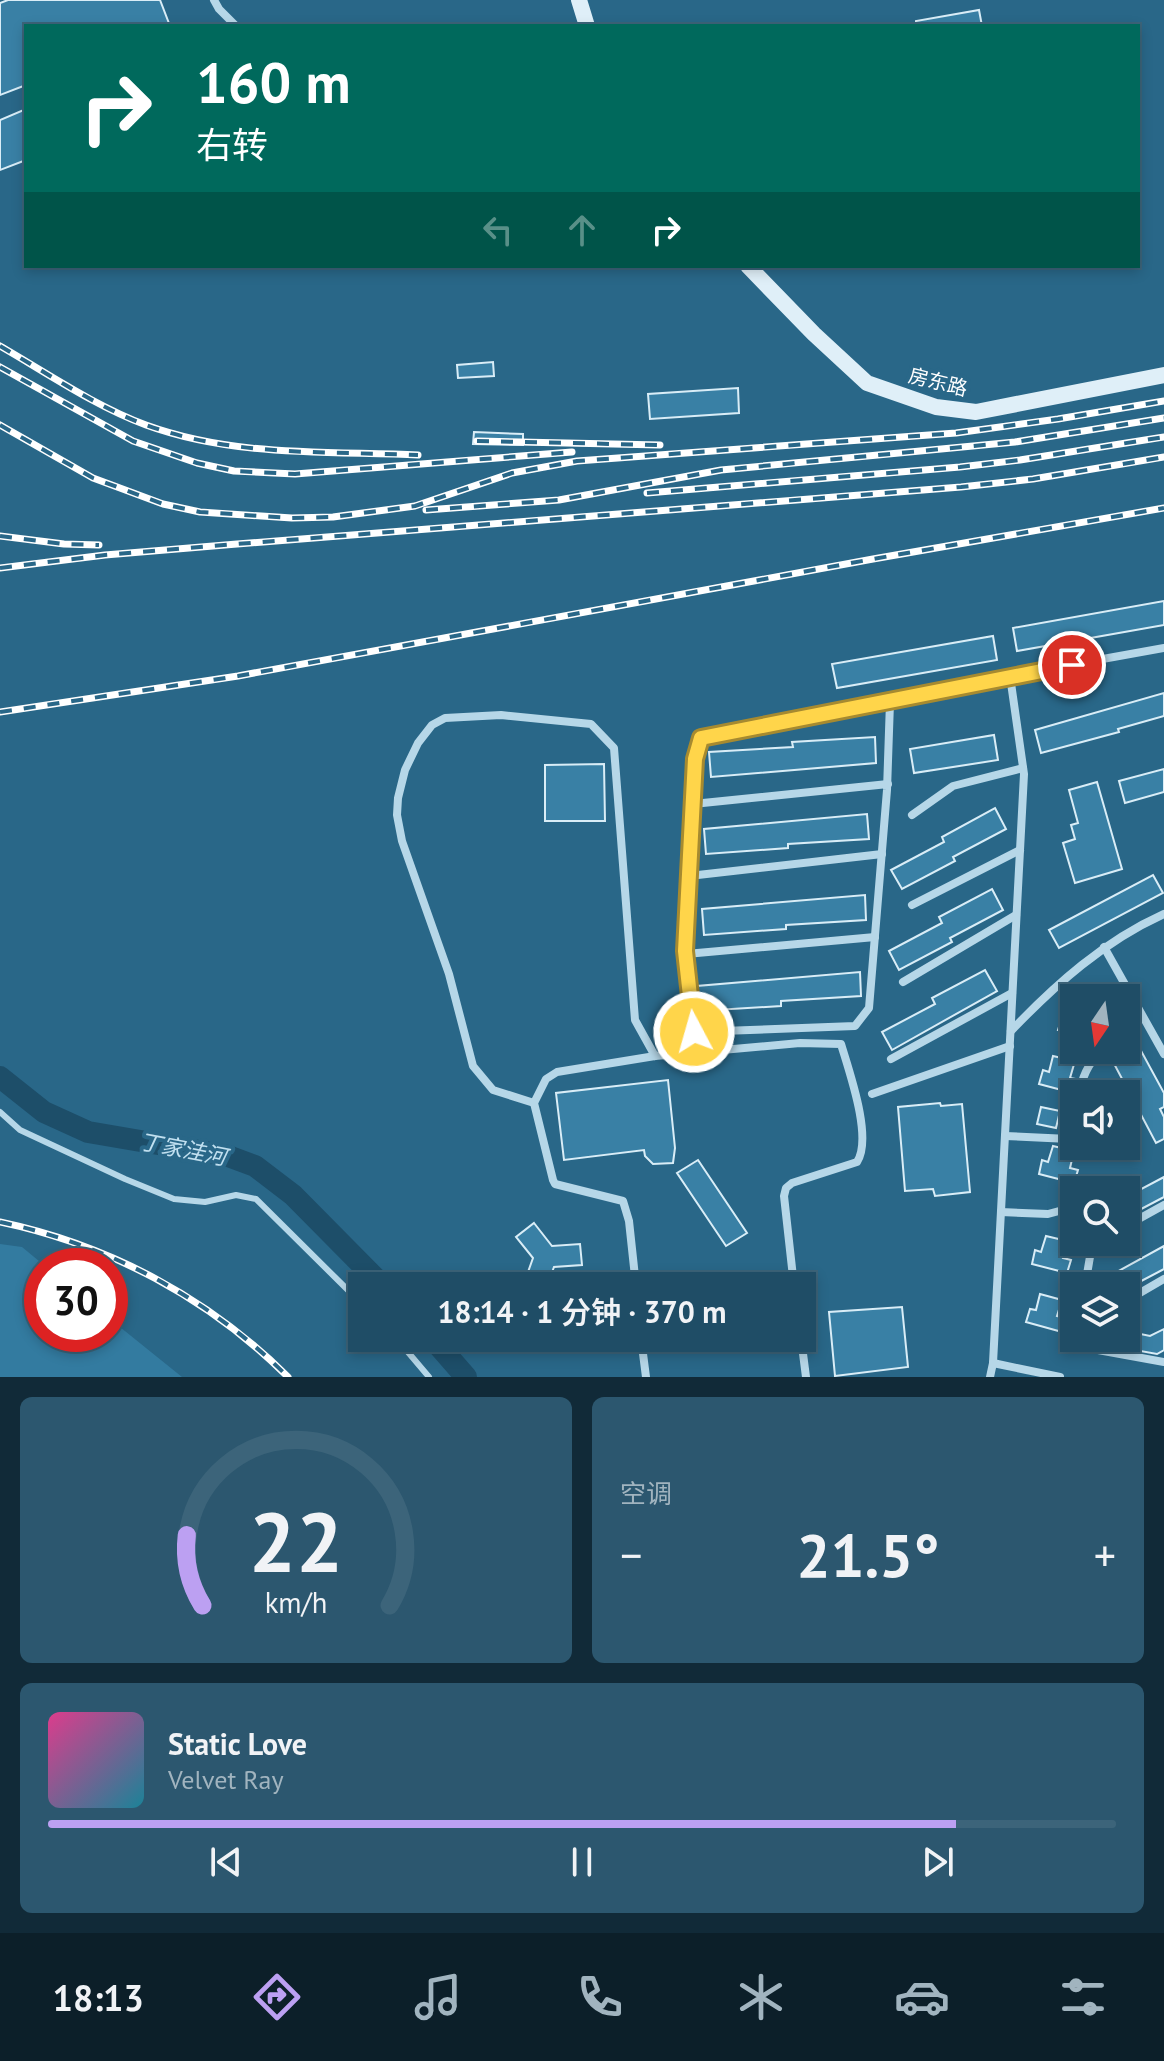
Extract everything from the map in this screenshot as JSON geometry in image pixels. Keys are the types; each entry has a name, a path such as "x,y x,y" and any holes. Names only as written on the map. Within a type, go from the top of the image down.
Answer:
{"main road":[{"path":"579,0 586,24"},
{"name":"房东路","path":"750,268 867,383 936,407 976,412 1164,375"}],"street":[{"path":"214,0 234,24"},
{"path":"890,702 888,784 869,1008 855,1026 694,1032 686,954 695,759 701,738 1164,648"},
{"path":"990,1377 1023,768 1010,676"},
{"path":"534,1103 493,1090 473,1066 449,974 402,841 397,815 405,770 418,743 432,725 445,718 501,715 591,724 614,748 635,1020 655,1056"},
{"path":"912,815 953,786 1023,768"},
{"path":"693,804 888,784"},
{"path":"912,905 1020,850"},
{"path":"689,876 882,854"},
{"path":"1010,1032 1046,994 1104,947 1164,914"},
{"path":"903,982 1016,915"},
{"path":"686,954 875,937"},
{"path":"1104,947 1125,984"},
{"path":"891,1059 1012,993"},
{"path":"1140,1010 1164,1054"},
{"path":"1153,1034 1164,1028"},
{"path":"634,1272 629,1221 623,1201 555,1184 534,1103 546,1079 557,1072 655,1056 800,1043 841,1044 855,1091 864,1146 857,1162 792,1183 786,1188 784,1196 792,1272"},
{"path":"872,1094 1010,1046"},
{"path":"1005,1136 1060,1139"},
{"path":"1140,1218 1164,1205"},
{"path":"1001,1212 1048,1214 1060,1211"},
{"path":"1140,1293 1164,1279"},
{"path":"643,1352 646,1377"},
{"path":"803,1352 806,1377"},
{"path":"1109,1352 1164,1362"},
{"path":"993,1363 1060,1377"}],"lane":[{"path":"0,1112 20,1130 174,1199 205,1202 236,1195 256,1199 348,1290"},
{"path":"408,1352 429,1377"}],"shaded area":[{"path":"0,1244 24,1249 24,1352 128,1352 128,1334 182,1377 0,1377"}],"building":[{"path":"8,0 160,0 169,24 24,24 24,86 0,95 0,3"},
{"path":"979,10 982,24 916,24 916,21"},
{"path":"24,110 24,161 0,170 0,120"},
{"path":"493,362 494,376 458,378 457,365"},
{"path":"738,388 739,413 650,419 648,394"},
{"path":"474,432 523,434 523,445 473,444"},
{"path":"1164,601 1164,625 1017,651 1013,628"},
{"path":"993,636 997,660 837,688 832,664"},
{"path":"1164,693 1164,716 1041,753 1035,730"},
{"path":"994,735 998,760 914,773 910,749"},
{"path":"875,737 876,763 711,777 709,752 793,747 792,742"},
{"path":"604,764 605,821 545,821 545,765"},
{"path":"1164,769 1164,792 1125,803 1119,781"},
{"path":"1097,782 1122,869 1075,883 1063,843 1075,839 1071,825 1078,823 1069,790"},
{"path":"995,808 1006,829 902,889 891,870 944,842 942,837"},
{"path":"867,814 869,839 788,844 788,848 706,854 704,829"},
{"path":"1153,875 1163,893 1059,948 1049,930"},
{"path":"992,889 1003,910 899,970 889,951 942,923 939,917"},
{"path":"865,895 866,920 704,935 702,909"},
{"path":"985,970 997,991 892,1050 882,1032 935,1004 932,998"},
{"path":"860,972 861,996 781,1001 781,1006 699,1011 697,986"},
{"path":"1140,1049 1164,1093 1164,1107 1160,1109 1164,1117 1164,1139 1156,1143 1140,1113 1140,1080 1123,1080 1114,1064 1140,1064"},
{"path":"1053,1056 1060,1058 1060,1064 1074,1064 1070,1078 1076,1080 1060,1080 1060,1090 1039,1084 1043,1070 1049,1072"},
{"path":"668,1080 675,1148 673,1163 653,1164 645,1156 644,1150 564,1160 556,1093"},
{"path":"940,1103 941,1106 962,1104 970,1192 935,1196 933,1189 905,1191 898,1107"},
{"path":"1041,1107 1060,1111 1056,1128 1037,1124"},
{"path":"1053,1146 1060,1148 1060,1160 1072,1160 1070,1168 1078,1170 1076,1176 1060,1176 1060,1179 1039,1174 1042,1160 1048,1162"},
{"path":"698,1160 747,1233 726,1246 677,1173"},
{"path":"1164,1177 1164,1197 1140,1210 1140,1190"},
{"path":"534,1223 552,1246 580,1244 582,1265 554,1267 552,1272 528,1272 533,1258 516,1237"},
{"path":"1046,1236 1060,1239 1060,1256 1071,1260 1067,1272 1032,1264 1035,1250 1041,1252"},
{"path":"1164,1246 1164,1269 1140,1282 1140,1272 1117,1272"},
{"path":"1040,1294 1060,1299 1057,1316 1060,1317 1060,1331 1026,1322 1030,1309 1036,1310"},
{"path":"902,1307 908,1367 835,1376 829,1312"},
{"path":"1164,1329 1164,1350 1157,1354 1140,1351 1140,1334 1150,1336"}],"waterway":[{"name":"丁家洼河","path":"0,1077 44,1112 88,1132 228,1156 255,1166 293,1195 369,1272"},
{"name":"丁家洼河","path":"444,1352 466,1377"}],"railway":[{"path":"0,346 108,408 179,435 246,448 418,455"},
{"path":"0,367 133,441 197,463 234,471 295,474 572,452"},
{"path":"0,425 93,478 163,504 200,512 292,518 333,517 415,506 512,473 577,461 956,433 1164,401"},
{"path":"426,510 559,500 721,470 1015,442 1164,418"},
{"path":"647,493 960,467 1164,437"},
{"path":"477,441 660,445"},
{"path":"0,568 105,555 961,487 1033,479 1164,457"},
{"path":"0,712 238,676 1164,508"},
{"path":"0,536 99,545"},
{"path":"0,1222 80,1245 155,1278 225,1323 288,1377"}],"route":[{"path":"694,1032 685,951 695,759 701,738 1072,665"}]}
